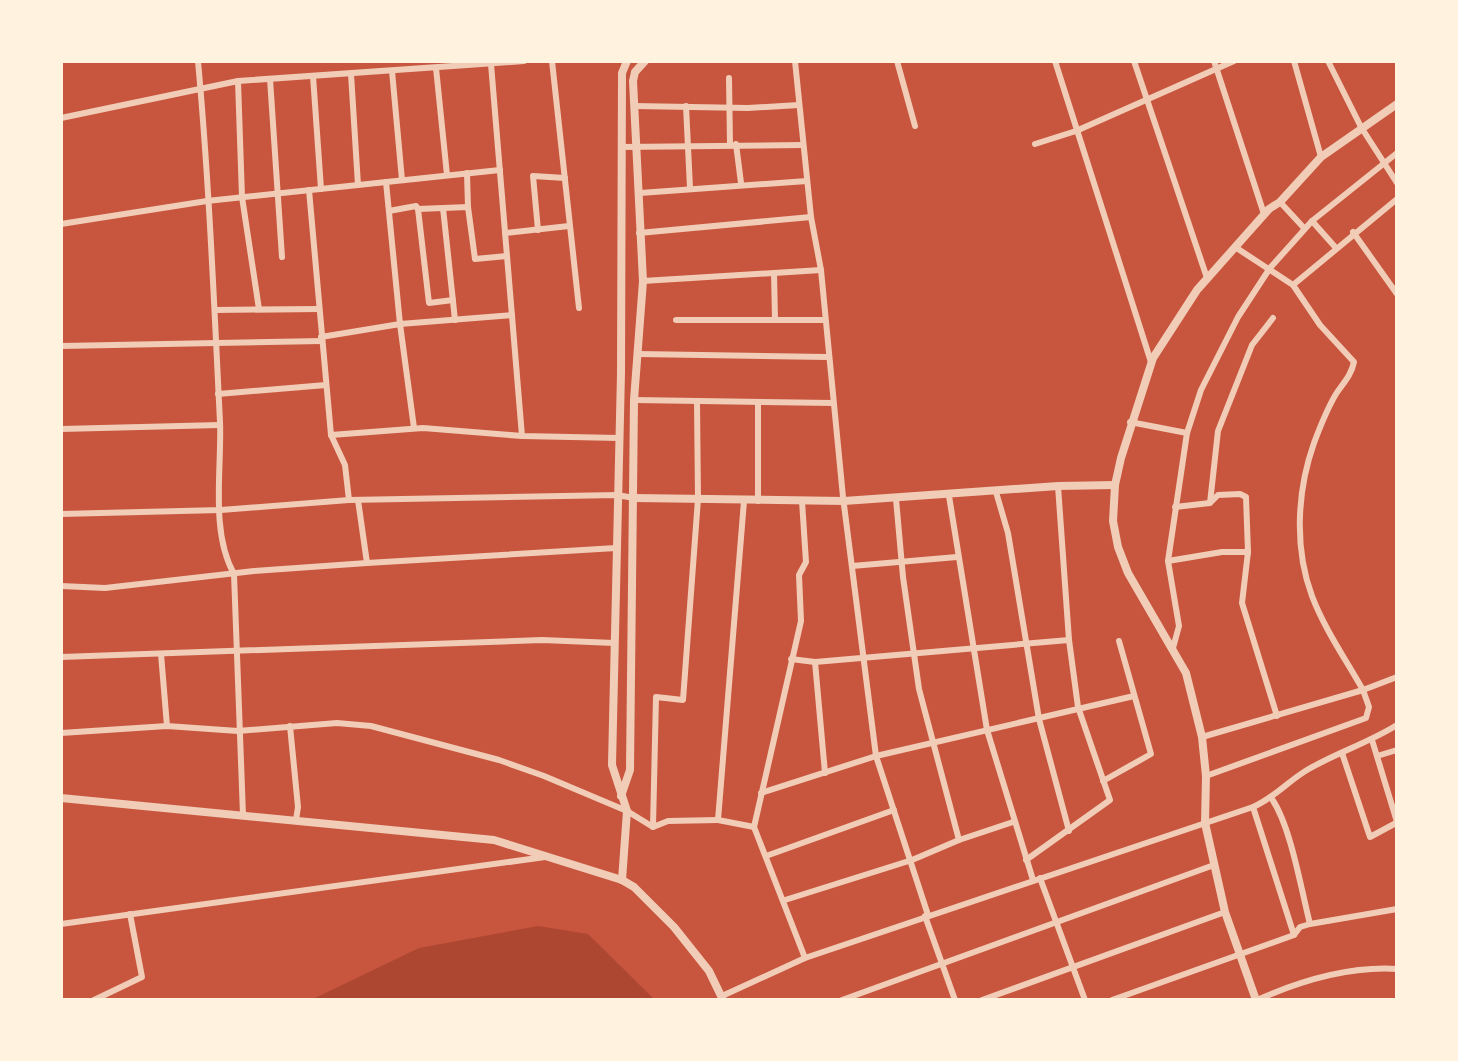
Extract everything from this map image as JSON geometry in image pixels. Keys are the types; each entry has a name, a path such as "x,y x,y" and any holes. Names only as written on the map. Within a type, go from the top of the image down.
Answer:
{"street":[{"path":"198,61 215,310 221,510 226,560 234,573 243,815"},
{"path":"61,118 238,81 436,68 446,64 524,61"},
{"path":"552,61 579,308"},
{"path":"622,880 627,811 612,765 619,438 622,73 627,61"},
{"path":"621,796 630,770 634,400 643,281 639,233 640,193 635,147 635,72 645,61"},
{"path":"794,61 811,217 821,270 832,403 876,756 912,860 927,916 955,1000"},
{"path":"897,61 915,126"},
{"path":"1055,61 1151,362"},
{"path":"1134,61 1208,278"},
{"path":"1213,61 1264,214"},
{"path":"1035,144 1076,131 1217,71 1234,61"},
{"path":"1294,61 1321,157"},
{"path":"1328,61 1361,127 1382,164 1397,183"},
{"path":"491,64 522,436"},
{"path":"436,68 447,175"},
{"path":"392,71 401,180"},
{"path":"351,74 358,185"},
{"path":"313,76 321,189"},
{"path":"729,78 733,145 741,183"},
{"path":"270,79 282,257"},
{"path":"238,81 242,197 259,309"},
{"path":"1397,104 1321,157 1280,202 1264,214 1177,317 1151,362 1130,422 1115,485 1113,521 1118,547 1128,573 1186,673 1202,737 1206,776 1205,823 1224,912 1256,1000 1300,981 1381,968 1397,969"},
{"path":"634,106 799,105"},
{"path":"686,106 690,188"},
{"path":"622,147 803,145"},
{"path":"1173,648 1179,626 1168,561 1187,433 1201,390 1238,317 1270,268 1312,220 1397,153"},
{"path":"61,224 207,201 500,170"},
{"path":"467,173 468,207 475,259 507,256"},
{"path":"538,230 533,176 565,178"},
{"path":"640,193 741,183 807,181"},
{"path":"386,182 414,429"},
{"path":"309,190 331,435 345,465 349,500"},
{"path":"1293,285 1353,232 1397,199"},
{"path":"1280,202 1304,228"},
{"path":"389,211 416,206 418,209 468,207"},
{"path":"443,208 455,320"},
{"path":"418,209 429,303 453,300"},
{"path":"639,233 811,217"},
{"path":"1312,220 1336,248"},
{"path":"505,233 569,226"},
{"path":"1353,232 1397,294"},
{"path":"1206,776 1366,718 1369,707 1363,690 1312,596 1302,556 1300,529 1304,474 1315,440 1335,396 1352,373 1354,362 1320,325 1293,285 1235,247"},
{"path":"643,281 821,270"},
{"path":"774,273 775,320"},
{"path":"215,310 319,309"},
{"path":"61,346 321,339 400,324 512,315"},
{"path":"1210,503 1218,431 1252,345 1273,318"},
{"path":"676,320 824,320"},
{"path":"638,354 827,357"},
{"path":"218,394 326,385"},
{"path":"634,400 832,403"},
{"path":"653,827 656,697 683,700 698,499 696,401"},
{"path":"758,402 758,501"},
{"path":"1130,422 1187,433"},
{"path":"61,429 220,425"},
{"path":"331,435 414,429 522,436 619,438"},
{"path":"61,513 221,510 349,500 617,495 634,498 744,501 844,501 949,496 1058,486 1115,485"},
{"path":"1026,860 1110,800 1079,709 1069,640 1058,486"},
{"path":"996,492 1008,533 1024,644 1039,719 1069,831"},
{"path":"1175,507 1210,503 1218,495 1240,494 1247,497 1248,552 1242,603 1277,716"},
{"path":"949,496 987,730 1026,860 1057,924 1085,1000"},
{"path":"896,499 915,652 933,743 959,840"},
{"path":"358,500 367,562"},
{"path":"718,820 744,501"},
{"path":"802,501 806,562 799,575 801,621 754,827 785,900 805,958"},
{"path":"61,586 105,588 234,573 367,562 616,548"},
{"path":"1168,561 1222,552 1248,552"},
{"path":"852,566 957,556"},
{"path":"61,657 542,639 614,643"},
{"path":"791,659 815,662 1069,640"},
{"path":"1103,781 1151,754 1119,641"},
{"path":"161,654 167,726"},
{"path":"815,662 825,773"},
{"path":"1202,737 1363,690 1397,677"},
{"path":"761,793 876,756 1135,696"},
{"path":"61,733 167,726 238,731 337,723 372,726 499,760 627,811 653,827"},
{"path":"290,726 298,807 296,820"},
{"path":"61,798 494,840 551,856 622,880 646,896 709,971 724,999 805,958 1253,807 1272,799 1279,788 1397,726"},
{"path":"1342,753 1370,837 1396,823 1372,740"},
{"path":"1377,756 1397,750"},
{"path":"1272,799 1278,807 1310,924"},
{"path":"1253,807 1294,934"},
{"path":"766,856 894,810"},
{"path":"653,827 668,821 718,820 754,827"},
{"path":"785,900 912,860 959,840 1013,822"},
{"path":"61,924 551,856"},
{"path":"842,1000 1214,865"},
{"path":"1112,1000 1238,956 1294,934 1300,927 1397,909"},
{"path":"982,1000 1224,912"},
{"path":"94,1000 142,977 130,914"}],"shaded area":[{"path":"538,926 588,934 655,1000 311,1000 419,948"}]}
